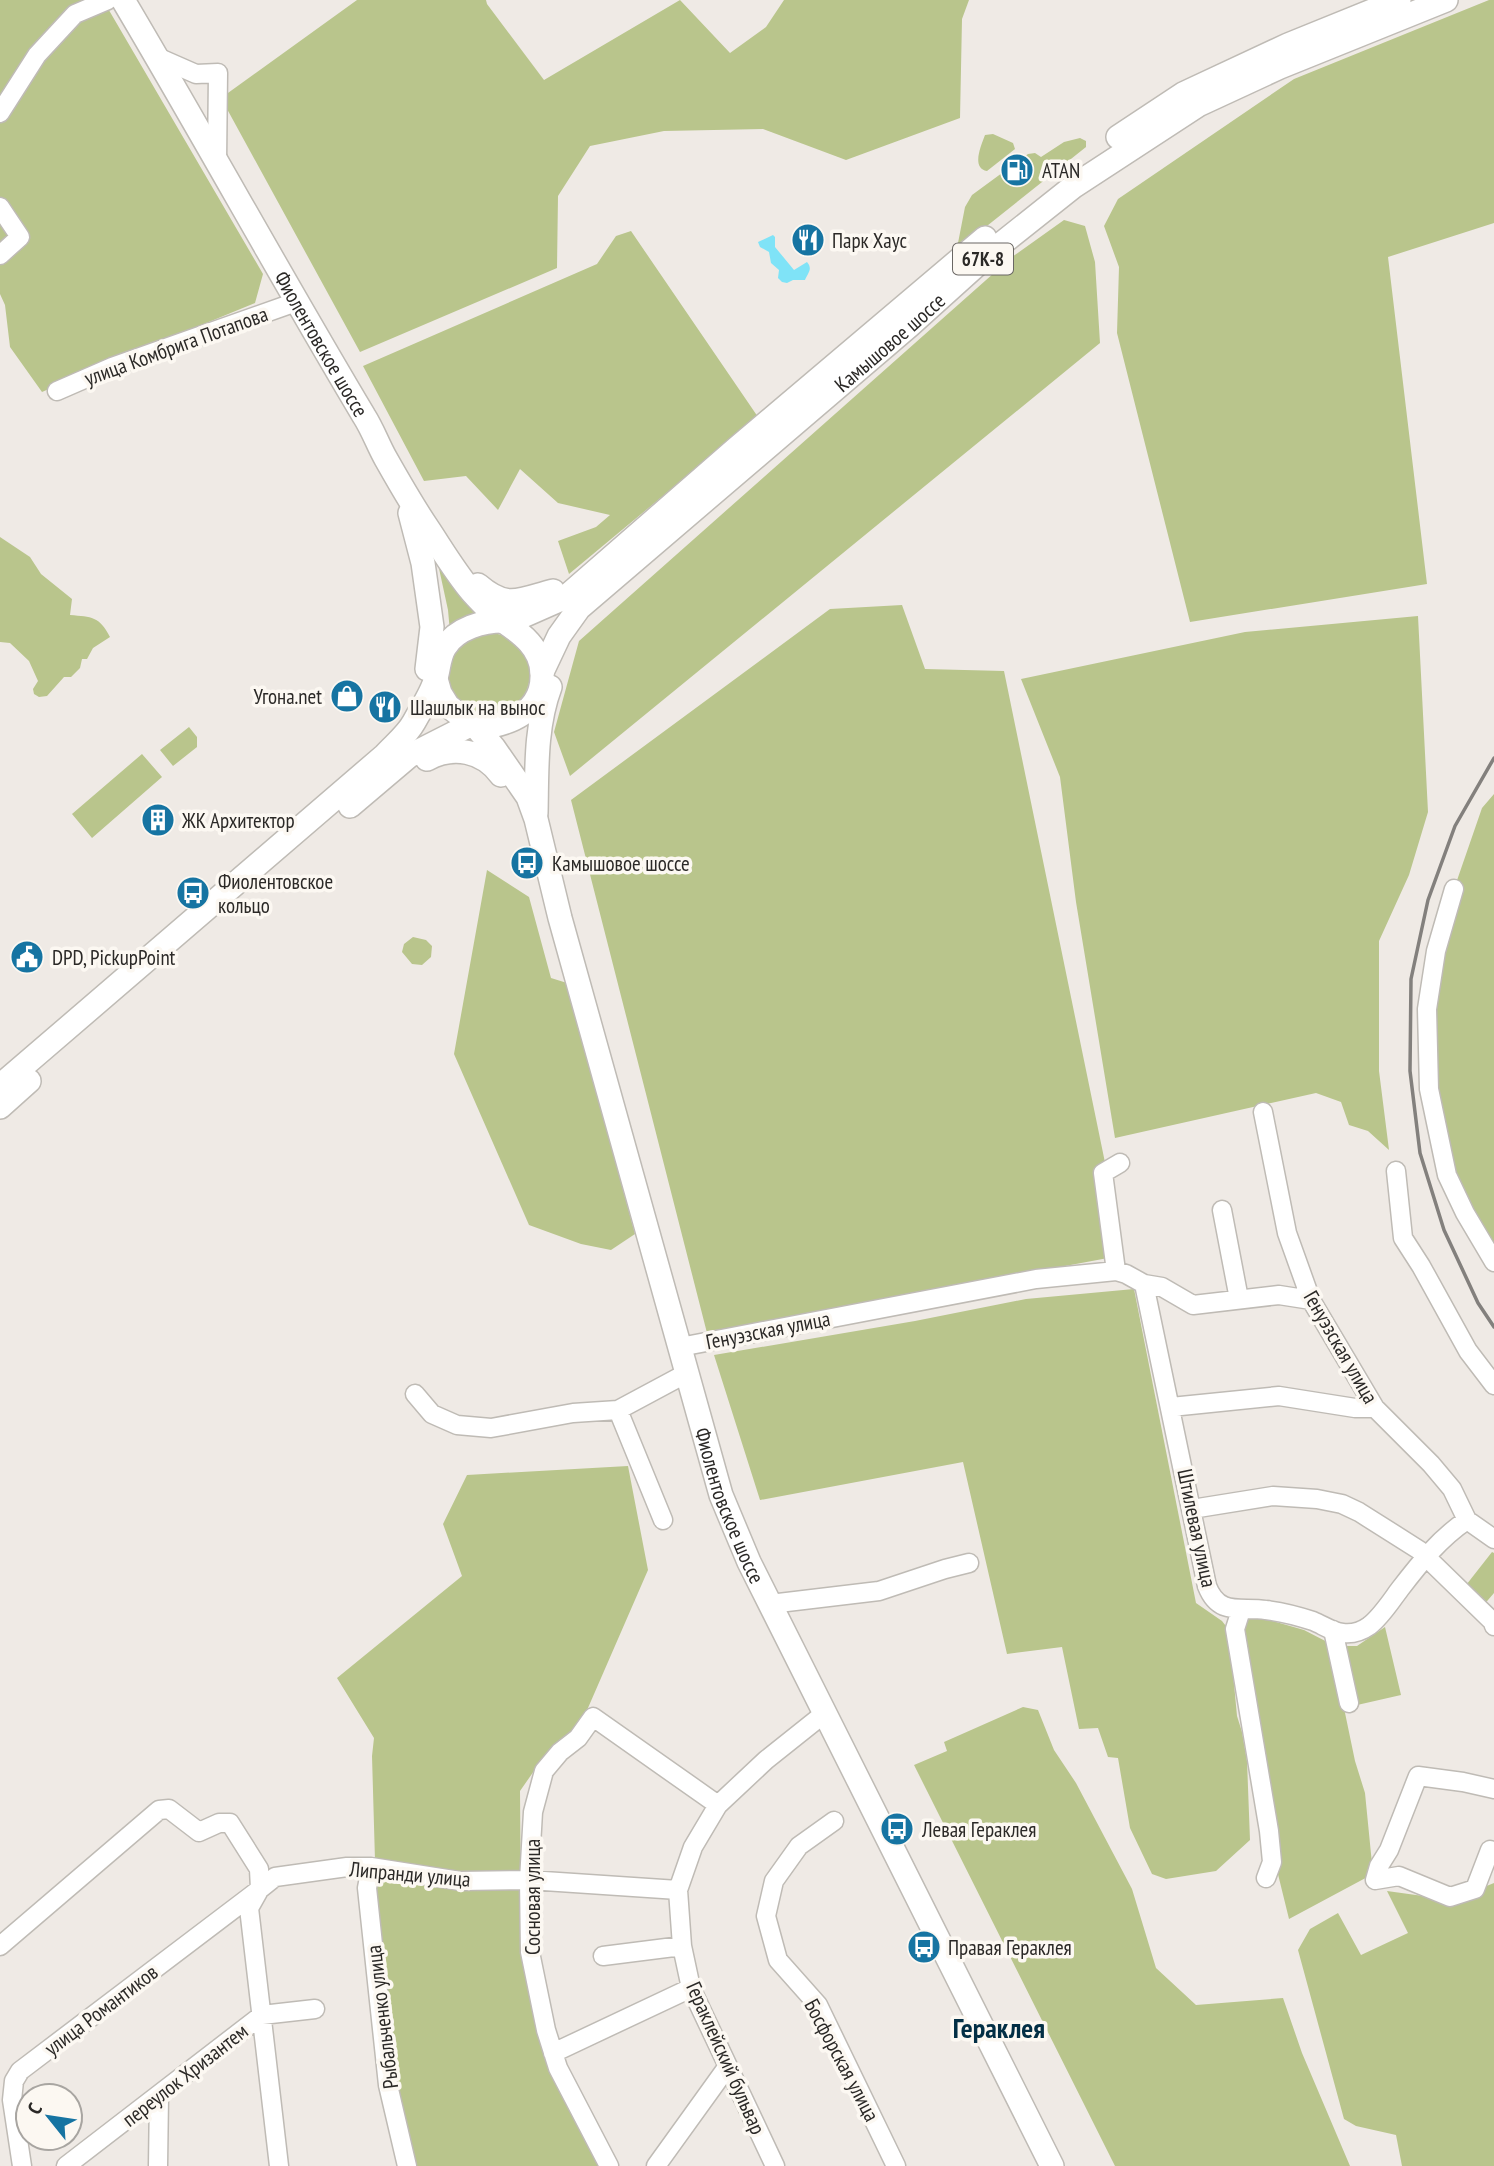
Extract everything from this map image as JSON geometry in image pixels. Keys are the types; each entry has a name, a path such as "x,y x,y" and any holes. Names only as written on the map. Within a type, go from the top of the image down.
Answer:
{"main road":[{"name":"Фиолентовское шоссе","path":"123,0 430,532 471,591 505,622"},
{"name":"Камышовое шоссе","path":"600,569 934,279 1070,171 1183,94 1288,45 1399,0"},
{"name":"Камышовое шоссе","path":"542,672 559,636 579,608 910,325 991,252 1074,186 1198,105 1280,67 1446,0"},
{"path":"337,796 344,781 381,746 412,705 427,668 432,626 423,563 405,490"},
{"name":"Фиолентовское шоссе","path":"430,532 443,607 445,646"},
{"path":"430,532 457,559 475,583 492,597 505,601 517,601 554,590 600,569"},
{"path":"536,819 538,745 546,699 567,642 600,601 634,569 645,552"},
{"name":"67К-8","path":"445,646 455,636 475,625 489,621 505,622 566,597 600,569"},
{"path":"505,622 527,639 536,652 542,672"},
{"path":"0,1086 385,755 412,726 436,679 445,646"},
{"name":"67К-8","path":"535,701 541,689 542,672"},
{"path":"436,679 448,706 475,726"},
{"name":"Фиолентовское шоссе","path":"528,797 529,740 535,701"},
{"path":"0,1107 108,1011 409,756 475,726 506,723 519,717 535,701"},
{"name":"Фиолентовское шоссе","path":"475,726 528,797 536,819 560,918 721,1495 749,1562 1052,2166"},
{"path":"331,822 439,752 455,750 477,754 499,771 515,796 547,864"}],"street":[{"path":"0,113 37,55 75,14 108,0"},
{"path":"155,55 195,74 218,73 217,164"},
{"path":"0,207 20,237 0,255"},
{"name":"улица Комбрига Потапова","path":"57,391 112,368 296,302"},
{"path":"1454,889 1436,951 1427,1009 1430,1089 1447,1175 1465,1213 1494,1262"},
{"name":"Генуэзская улица","path":"1263,1112 1287,1233 1311,1300 1375,1408 1452,1489 1467,1520 1494,1539"},
{"path":"1120,1163 1102,1172 1116,1271 1126,1273 1144,1284 1162,1287 1193,1305 1279,1295 1311,1300"},
{"path":"1396,1171 1403,1238 1468,1351 1494,1385"},
{"path":"1222,1210 1239,1299"},
{"name":"Генуэзская улица","path":"680,1347 1036,1279 1116,1271"},
{"name":"Штилевая улица","path":"1144,1284 1207,1586 1211,1597 1220,1604 1241,1610"},
{"path":"415,1394 432,1414 457,1425 491,1428 573,1413 618,1410 687,1373"},
{"path":"1171,1407 1279,1396 1355,1408 1375,1408"},
{"path":"618,1410 663,1520"},
{"path":"1192,1509 1273,1496 1342,1504 1419,1550 1494,1626"},
{"path":"1266,1878 1272,1863 1269,1831 1235,1629 1241,1610 1264,1609 1315,1622 1342,1633 1356,1632 1369,1626 1448,1532 1467,1520"},
{"path":"770,1604 879,1591 969,1563"},
{"path":"1333,1630 1349,1703"},
{"name":"Гераклейский бульвар","path":"775,2166 691,1987 682,1946 678,1890 693,1847 718,1805 766,1760 825,1713"},
{"name":"Сосновая улица","path":"609,2166 553,2053 530,1952 528,1880 533,1812 544,1771 560,1752 578,1738 593,1717 718,1805"},
{"path":"1493,1848 1475,1889 1450,1897 1399,1876 1375,1880 1418,1776 1494,1788"},
{"path":"0,1947 159,1810 169,1809 199,1832 219,1823 230,1823 258,1869 260,1889 248,1908 279,2166"},
{"name":"Босфорская улица","path":"834,1821 799,1846 774,1881 766,1916 778,1960 818,2005 896,2166"},
{"name":"Липранди улица","path":"260,1889 275,1877 347,1867 372,1867 460,1881 528,1880 678,1890"},
{"name":"Рыбальченко улица","path":"372,1867 367,1888 388,2085 407,2166"},
{"name":"улица Романтиков","path":"22,2166 12,2100 14,2081 20,2071 260,1889"},
{"path":"603,1956 682,1946"},
{"path":"553,2053 691,1987"},
{"name":"переулок Хризантем","path":"66,2166 262,2015 315,2009"},
{"path":"656,2166 727,2066"},
{"path":"158,2166 159,2096"}],"green space":[{"path":"0,0 103,0 263,274 255,303 42,392 10,347 5,305 0,294"},
{"path":"357,0 486,0 544,80 680,0 730,53 766,27 784,0 969,0 962,19 960,118 846,160 763,129 664,131 590,146 558,196 557,268 360,352 221,98"},
{"path":"1494,0 1494,223 1388,257 1427,584 1190,622 1117,333 1119,267 1104,226 1118,199 1294,79"},
{"path":"993,134 1013,143 1015,149 987,171 979,166 978,156 985,135"},
{"path":"1080,138 1086,141 1086,147 963,245 958,243 965,207 972,195 1028,154 1035,153 1041,157 1064,142"},
{"path":"1064,220 1085,226 1095,262 1100,343 570,776 554,732 579,641 1012,257"},
{"path":"631,231 758,417 569,574 558,541 596,527 610,515 558,503 520,469 498,510 466,476 424,481 363,366 597,264 616,236"},
{"path":"0,537 30,557 41,574 72,599 70,615 98,621 110,637 93,648 87,659 82,659 80,668 71,677 64,677 47,696 39,697 34,694 33,689 38,681 29,661 10,643 0,642"},
{"path":"435,550 492,616 450,632"},
{"path":"902,605 925,669 1004,671 1124,1255 707,1333 571,800 830,609"},
{"path":"1418,616 1428,812 1409,875 1379,941 1379,1071 1389,1150 1368,1131 1349,1125 1341,1102 1316,1093 1115,1138 1076,902 1060,777 1021,679 1245,632"},
{"path":"489,633 505,636 518,645 527,658 530,674 527,690 518,703 505,712 489,715 473,712 460,703 451,690 448,674 451,658 460,645 473,636"},
{"path":"189,727 197,737 197,747 173,766 160,750"},
{"path":"142,754 162,777 92,838 72,814"},
{"path":"1494,794 1494,1259 1447,1175 1427,1009 1454,889 1482,808"},
{"path":"487,870 529,897 551,978 567,983 635,1234 611,1250 581,1244 529,1225 454,1054"},
{"path":"413,937 426,940 432,946 431,957 422,965 412,964 402,952 404,944"},
{"path":"1134,1289 1196,1603 1222,1621 1229,1630 1237,1716 1247,1761 1250,1840 1216,1871 1166,1879 1152,1874 1130,1828 1118,1758 1108,1757 1098,1728 1079,1729 1062,1647 1007,1654 963,1462 760,1500 714,1355 1026,1299"},
{"path":"628,1466 648,1570 581,1724 543,1758 520,1791 521,1913 530,1986 550,2068 599,2166 417,2166 400,2113 376,1895 372,1756 374,1738 337,1678 462,1576 443,1524 467,1475"},
{"path":"1492,1552 1494,1593 1482,1607 1463,1589"},
{"path":"1248,1614 1304,1630 1335,1646 1357,1646 1385,1627 1401,1695 1344,1708 1365,1793 1373,1874 1289,1919 1275,1862 1235,1631"},
{"path":"1023,1707 1038,1710 1054,1750 1076,1783 1132,1889 1156,1968 1196,2005 1283,1998 1302,2053 1350,2166 1115,2166 914,1765 947,1751 944,1742"},
{"path":"1494,1883 1494,2166 1402,2166 1396,2135 1356,2126 1344,2119 1298,1950 1310,1929 1338,1913 1361,1955 1408,1933 1387,1891 1452,1900"}],"water":[{"path":"773,235 775,247 794,270 807,262 809,264 810,269 805,280 787,283 778,278 779,270 771,263 769,252 760,247 758,242"}],"railway":[{"path":"1494,758 1455,826 1428,900 1411,979 1410,1071 1420,1153 1444,1230 1478,1303 1494,1327"}],"place":[{"name":"ATAN","path":"1017,170"},
{"name":"Парк Хаус","path":"808,240"},
{"name":"Угона.net","path":"347,696"},
{"name":"Шашлык на вынос","path":"385,707"},
{"name":"ЖК Архитектор","path":"158,820"},
{"name":"Камышовое шоссе","path":"527,863"},
{"name":"Фиолентовское кольцо","path":"193,893"},
{"name":"DPD, PickupPoint","path":"27,957"},
{"name":"Левая Гераклея","path":"897,1829"},
{"name":"Правая Гераклея","path":"924,1947"}],"district":[{"name":"Гераклея","path":"999,2027"}]}
